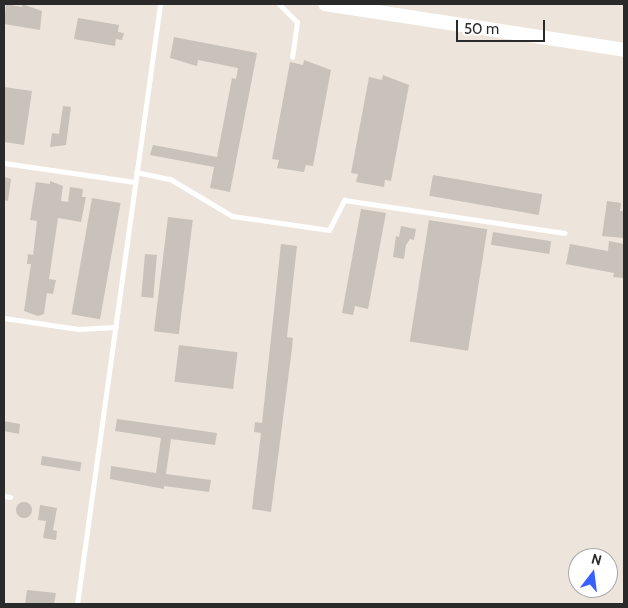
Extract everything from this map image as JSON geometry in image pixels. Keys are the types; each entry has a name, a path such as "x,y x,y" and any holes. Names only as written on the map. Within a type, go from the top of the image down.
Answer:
{"main road":[{"path":"325,4 624,50"}],"lane":[{"path":"77,604 160,4"},
{"path":"280,4 297,22 292,57"},
{"path":"4,163 135,182"},
{"path":"136,172 170,179 232,216 329,230 344,200 566,233"},
{"path":"4,318 78,329 116,327"},
{"path":"4,496 10,498"}],"building":[{"path":"6,4 22,7 22,4 42,11 40,30 4,24"},
{"path":"78,18 119,25 118,32 124,33 122,40 116,39 115,46 74,39"},
{"path":"174,37 257,53 230,192 210,188 214,167 150,155 153,145 217,157 232,78 236,79 238,68 198,60 197,66 170,58"},
{"path":"304,60 331,70 313,166 306,165 304,172 277,168 279,160 272,159 290,62 303,65"},
{"path":"383,75 409,85 391,181 385,180 384,187 356,182 358,174 351,173 369,77 382,80"},
{"path":"4,87 32,91 24,145 4,142"},
{"path":"63,106 71,107 66,145 50,147 52,133 59,134"},
{"path":"433,175 542,194 539,215 429,196"},
{"path":"4,177 11,179 8,201 4,200"},
{"path":"50,181 63,186 61,201 68,202 70,187 83,189 82,197 86,197 81,222 58,218 49,279 56,280 53,294 47,293 44,314 38,316 24,311 31,264 27,264 28,254 33,255 37,221 30,220 36,182 50,184"},
{"path":"92,198 121,203 100,319 72,314"},
{"path":"607,201 621,203 620,211 624,211 624,238 602,236"},
{"path":"361,209 386,213 368,309 355,306 353,315 342,313"},
{"path":"168,217 193,220 179,334 154,331"},
{"path":"429,220 487,229 468,351 410,341"},
{"path":"401,226 416,229 414,240 410,239 406,245 404,259 393,257 396,236 399,237"},
{"path":"493,232 551,241 549,254 491,245"},
{"path":"609,241 624,244 624,278 613,277 614,273 566,264 570,244 608,251"},
{"path":"281,244 297,246 287,337 293,338 271,512 252,509 261,433 254,432 255,422 262,423"},
{"path":"145,254 157,255 153,298 141,297"},
{"path":"179,345 238,352 233,389 174,382"},
{"path":"117,419 217,433 215,445 171,439 166,474 211,480 209,492 164,486 164,489 110,479 111,466 156,473 161,438 115,431"},
{"path":"4,421 20,424 19,434 4,431"},
{"path":"42,456 82,462 80,471 41,465"},
{"path":"24,502 30,504 32,510 30,516 24,518 18,516 16,510 18,504"},
{"path":"40,505 57,508 53,530 57,531 56,540 43,538 46,521 38,520"},
{"path":"27,590 56,593 54,604 25,604"}]}
